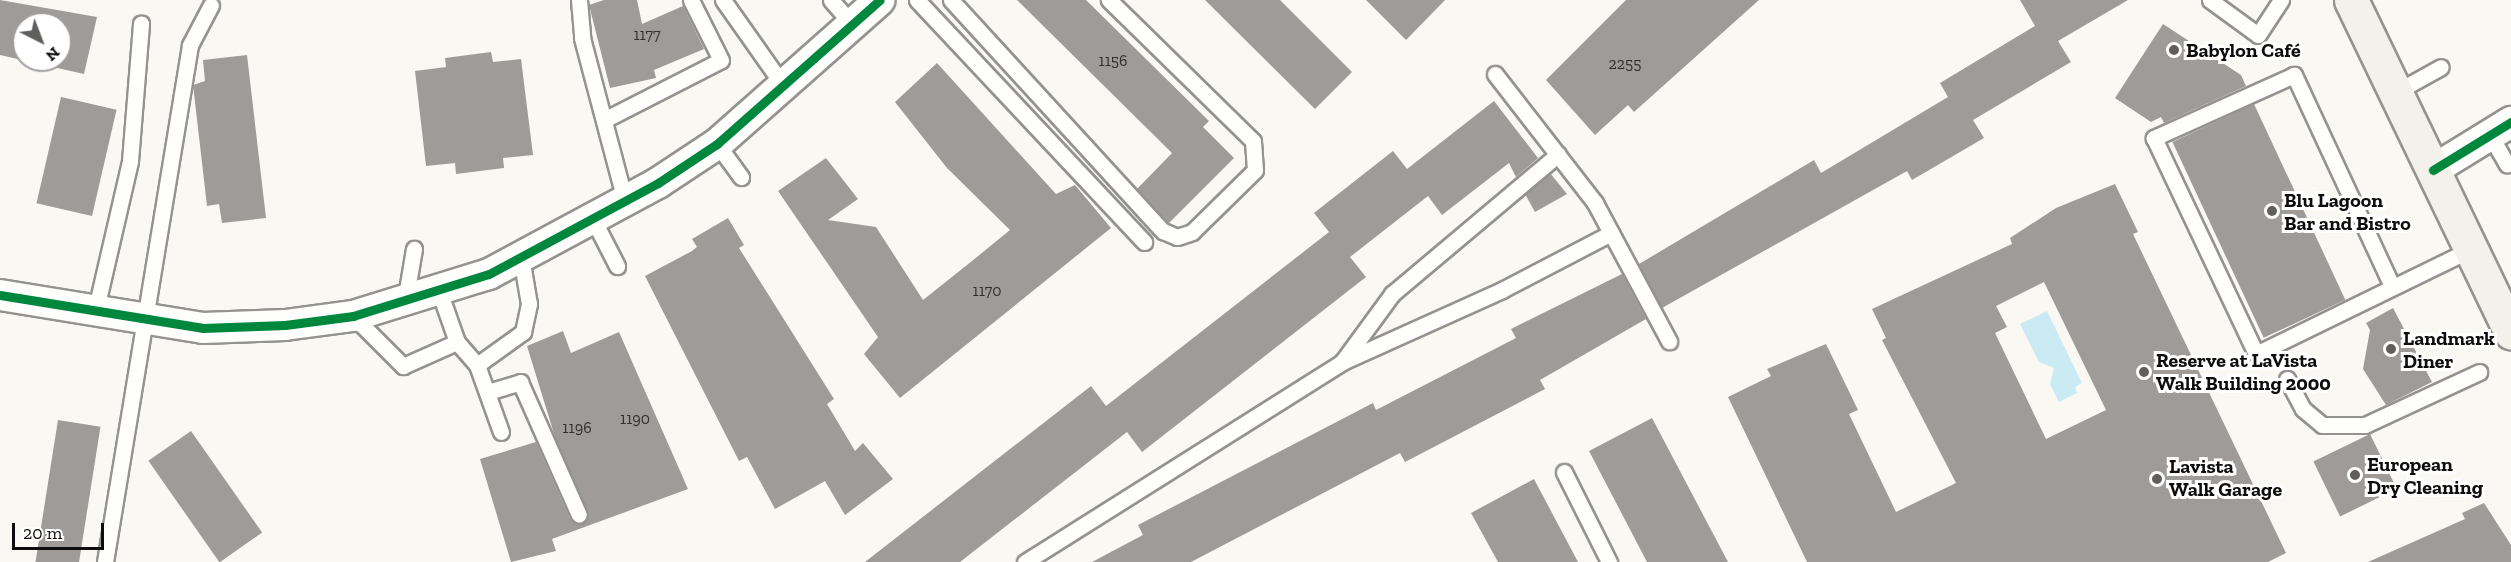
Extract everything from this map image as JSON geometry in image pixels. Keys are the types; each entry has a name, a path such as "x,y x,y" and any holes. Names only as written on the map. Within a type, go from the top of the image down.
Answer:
{"main road":[{"path":"2351,0 2511,333"}],"street":[{"path":"0,296 95,313 203,328 353,316 439,291 521,257 593,219 717,144 854,26 879,0"},
{"path":"2433,170 2501,128"}],"lane":[{"path":"579,0 582,38 626,201"},
{"path":"604,120 721,60 692,0"},
{"path":"723,0 783,86"},
{"path":"831,0 854,26"},
{"path":"917,0 1144,242"},
{"path":"951,0 1164,231 1177,237 1192,232 1255,170 1253,141 1109,0"},
{"path":"2210,0 2258,35 2281,0"},
{"path":"105,562 190,45 211,5"},
{"path":"95,313 130,161 141,23"},
{"path":"2396,92 2441,67"},
{"path":"1495,74 1558,154 1611,233 1670,341"},
{"path":"2392,286 2294,75 2154,138 2256,354 2471,249"},
{"path":"2501,128 2507,164"},
{"path":"717,144 741,177"},
{"path":"1342,362 1392,294 1558,154"},
{"path":"593,219 617,266"},
{"path":"1025,562 1342,362 1502,290 1611,233"},
{"path":"405,302 414,249"},
{"path":"477,365 523,332 529,304 521,257"},
{"path":"439,291 457,342 477,365 501,432"},
{"path":"353,316 403,366 457,342"},
{"path":"2287,379 2303,409 2322,425 2365,425 2479,372"},
{"path":"488,392 520,382 579,515"},
{"path":"1564,472 1609,562"}],"water":[{"path":"2047,311 2082,383 2075,387 2077,393 2059,402 2050,384 2054,368 2039,362 2020,324"}],"building":[{"path":"0,0 68,12 12,12 12,58 0,55"},
{"path":"604,0 637,0 642,24 683,6 704,49 654,70 656,78 610,88 589,5"},
{"path":"1017,0 1086,0 1209,121 1203,127 1234,158 1169,223 1137,189 1172,153"},
{"path":"1205,0 1280,0 1352,72 1315,109"},
{"path":"1366,0 1445,0 1406,40"},
{"path":"1626,0 1759,0 1634,112 1628,105 1595,135 1546,80"},
{"path":"2020,0 2128,0 2058,41 2071,62 1973,120 1984,138 1912,180 1907,171 1662,308 1639,264 1814,160 1821,173 1948,97 1940,83 2035,26"},
{"path":"72,13 97,17 84,74 72,71"},
{"name":"Babylon Café","path":"2163,24 2241,75 2246,86 2164,123 2161,117 2151,122 2115,98"},
{"path":"491,52 493,62 521,59 533,155 503,158 504,168 456,174 455,163 426,166 415,71 446,67 445,58"},
{"path":"247,55 266,218 222,223 219,204 207,206 193,85 205,81 203,60"},
{"path":"937,63 1056,194 1075,185 1111,228 900,398 864,354 878,337 778,191 826,158 858,199 828,220 876,227 923,300 972,261 1010,230 947,168 895,102"},
{"path":"61,97 117,110 92,216 36,203"},
{"path":"1494,101 1538,158 1516,177 1509,163 1442,215 1428,196 1350,257 1366,277 1142,452 1127,432 960,562 865,562 1091,386 1106,406 1329,232 1314,213 1393,151 1407,169"},
{"path":"2254,104 2345,300 2264,338 2172,142"},
{"path":"1550,173 1567,194 1535,212 1525,194"},
{"name":"Reserve at LaVista Walk Building 2000","path":"2115,184 2138,232 2133,234 2286,553 2268,562 1807,562 1728,397 1771,376 1767,369 1826,344 1858,410 1849,414 1896,512 1956,483 1882,340 1886,338 1872,309 2012,244 2010,238 2056,208","holes":["2044,282 2106,410 2046,439 1995,333 2007,327 1996,306"]},
{"path":"728,218 744,245 739,248 834,399 827,404 855,451 863,443 893,479 845,515 825,481 775,509 747,457 739,461 645,276 692,251 697,247 692,239"},
{"path":"1622,274 1646,319 1540,380 1545,389 1405,462 1400,453 1191,562 1092,562 1143,535 1138,525 1373,403 1376,410 1516,338 1511,329"},
{"name":"Landmark Diner","path":"2393,308 2432,382 2386,405 2363,369 2370,330 2366,323"},
{"path":"563,331 571,353 619,332 688,489 552,539 556,551 511,562 480,459 536,442 570,519 582,524 589,517 555,437 527,346"},
{"path":"1652,418 1728,562 1647,562 1589,451"},
{"path":"58,420 100,427 79,562 36,562"},
{"path":"191,431 262,533 219,562 148,461"},
{"name":"European Dry Cleaning","path":"2370,434 2397,489 2340,516 2313,462"},
{"path":"1534,479 1578,562 1498,562 1471,513"},
{"path":"2484,503 2511,545 2511,562 2368,562 2465,519 2462,513"}],"cycle path":[{"path":"0,295 203,328 285,325 353,316 489,274 658,183 717,144 880,0"},
{"path":"2433,170 2511,122"}],"place":[{"name":"Babylon Café","path":"2174,50"},
{"name":"Blu Lagoon Bar and Bistro","path":"2272,211"},
{"name":"Landmark Diner","path":"2391,349"},
{"name":"Reserve at LaVista Walk Building 2000","path":"2144,372"},
{"name":"European Dry Cleaning","path":"2355,475"},
{"name":"Lavista Walk Garage","path":"2157,479"}]}
